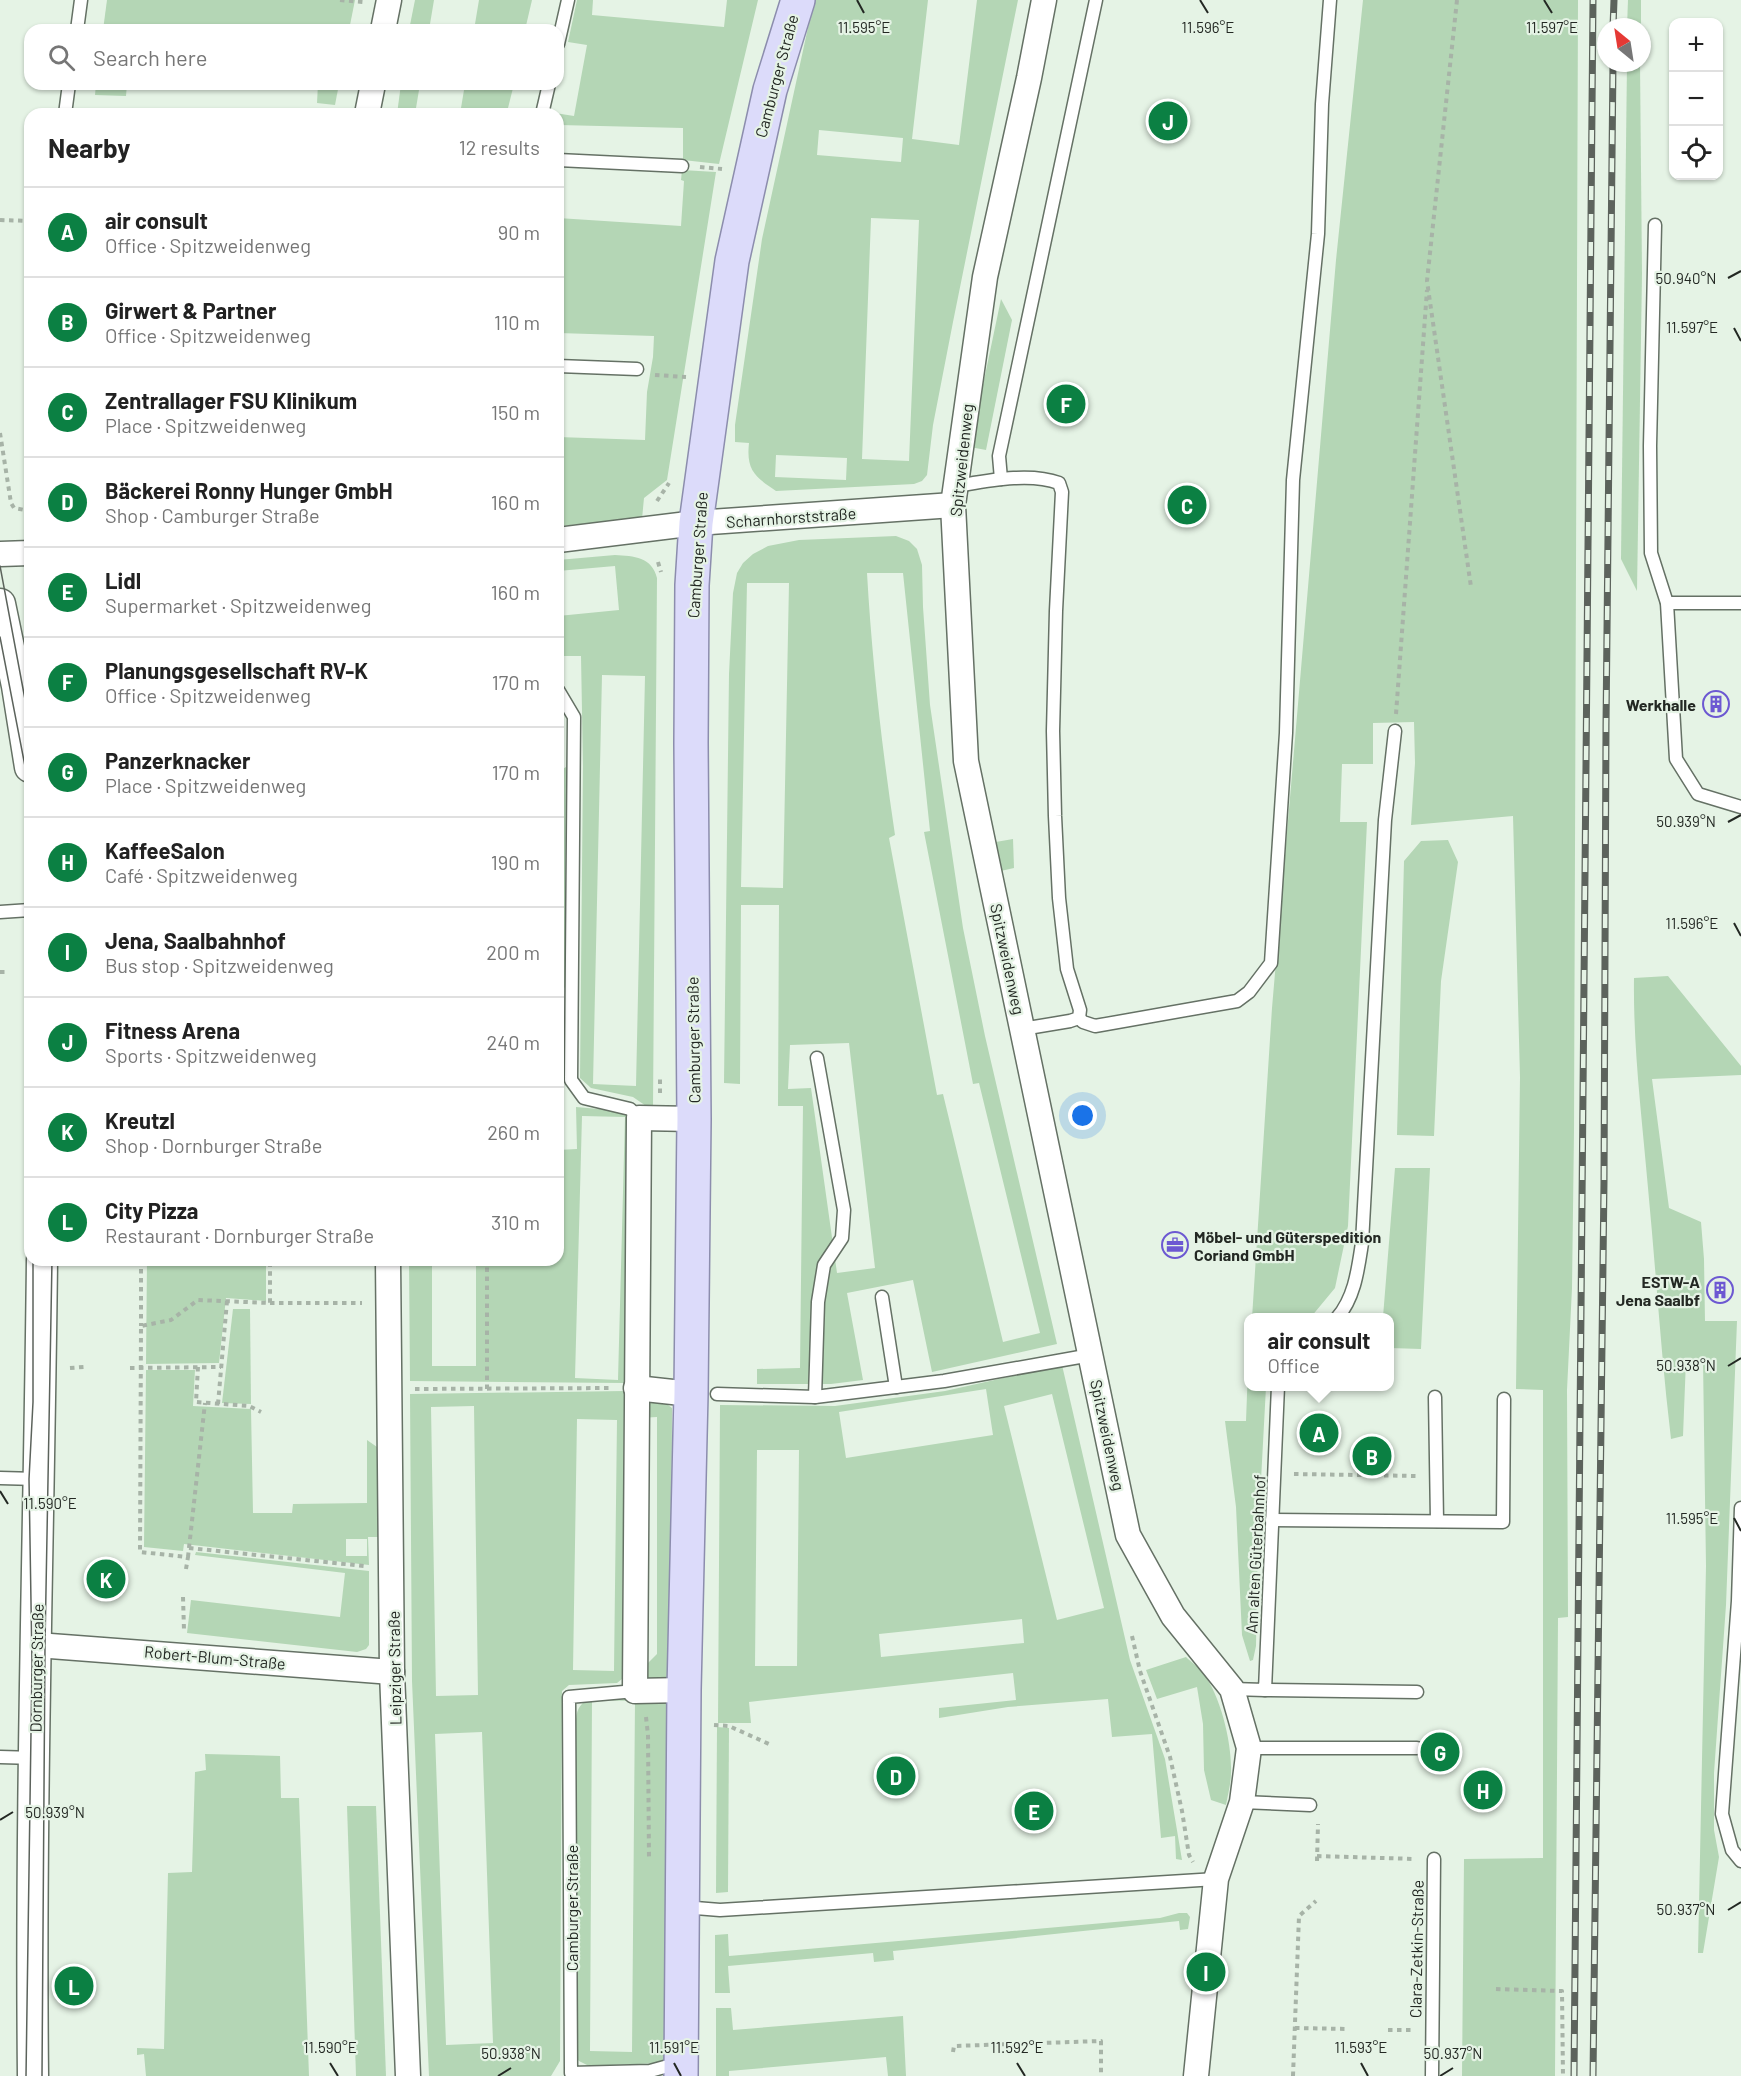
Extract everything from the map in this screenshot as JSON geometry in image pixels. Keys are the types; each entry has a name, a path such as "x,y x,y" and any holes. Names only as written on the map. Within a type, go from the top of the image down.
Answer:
{"main road":[{"name":"Camburger Straße","path":"681,2069 684,1690 704,1394 694,1119 692,585 696,523 732,261 771,90 798,0"}],"street":[{"path":"384,24 389,0"},
{"name":"Spitzweidenweg","path":"1044,0 985,277 955,496 966,761 1128,1534 1173,1616 1232,1689 1249,1749 1242,1802 1210,1880 1196,2076"},
{"path":"369,108 372,90"},
{"name":"Scharnhorststraße","path":"564,539 955,496"},
{"path":"0,554 24,553"},
{"path":"0,604 24,730"},
{"path":"635,1690 639,1118"},
{"name":"Camburger Straße","path":"639,1118 694,1119"},
{"name":"Dornburger Straße","path":"33,2076 37,1479 42,1266"},
{"name":"Leipziger Straße","path":"388,1266 392,1672 408,2076"},
{"path":"636,1388 704,1394"},
{"name":"Robert-Blum-Straße","path":"37,1645 182,1654 392,1672"},
{"name":"Camburger Straße","path":"635,1690 684,1690"}],"lane":[{"path":"78,24 81,0"},
{"path":"563,24 568,0"},
{"path":"1001,479 999,456 1096,0"},
{"path":"1079,1018 1095,1026 1237,1001 1249,992 1270,963 1286,734 1293,480 1318,234 1322,104 1330,0"},
{"path":"66,108 68,90"},
{"path":"543,108 548,90"},
{"path":"564,160 682,166"},
{"path":"1655,225 1650,446 1651,553 1667,603 1676,759 1698,794 1741,807"},
{"path":"564,366 637,369"},
{"path":"955,496 1001,479 1051,480 1059,483 1062,492 1053,709 1055,816 1059,898 1067,969 1080,1010 1079,1018"},
{"path":"1667,603 1741,603"},
{"path":"564,700 574,717 571,1080 584,1098 630,1109 639,1118"},
{"path":"1341,1313 1345,1309 1357,1275 1362,1243 1385,820 1395,730"},
{"path":"0,912 24,910"},
{"path":"1023,1029 1079,1018"},
{"path":"815,1397 818,1302 824,1265 842,1238 844,1210 818,1058"},
{"path":"882,1297 896,1387"},
{"path":"704,1394 815,1397 896,1387 1091,1355"},
{"name":"Am alten Güterbahnhof","path":"1265,1690 1278,1391"},
{"path":"1435,1397 1437,1521"},
{"path":"1272,1520 1503,1521 1504,1399"},
{"path":"0,1478 37,1479"},
{"path":"1741,1508 1738,1601 1722,1814 1732,1850 1741,1861"},
{"path":"1232,1689 1417,1692"},
{"name":"Camburger Straße","path":"635,1690 569,1697 572,2073 681,2069"},
{"path":"1249,1749 1417,1748"},
{"path":"0,1757 35,1758"},
{"path":"1242,1802 1310,1805"},
{"name":"Clara-Zetkin-Straße","path":"1432,2076 1434,1859"},
{"path":"682,1907 720,1910 1210,1880"}],"path":[{"path":"340,0 363,2"},
{"path":"1395,730 1427,281 1457,0"},
{"path":"0,220 24,221"},
{"path":"1427,281 1471,587"},
{"path":"637,369 647,374 688,377"},
{"path":"0,434 11,503 14,508 24,510"},
{"path":"0,972 9,972"},
{"path":"141,1266 140,1552 188,1557"},
{"path":"270,1266 270,1303"},
{"path":"487,1266 487,1389"},
{"path":"141,1326 171,1320 198,1300 270,1303 388,1302"},
{"path":"218,1404 227,1301"},
{"path":"198,1367 196,1402 249,1406 261,1412"},
{"path":"130,1368 221,1367"},
{"path":"390,1390 636,1388"},
{"path":"186,1569 205,1403"},
{"path":"1275,1474 1436,1476"},
{"path":"189,1548 372,1567"},
{"path":"182,1654 183,1597"},
{"path":"1132,1636 1140,1671 1170,1757 1189,1855 1210,1880"},
{"path":"713,1725 729,1725 769,1744"},
{"path":"1310,1805 1318,1805 1317,1859 1434,1859"},
{"path":"1293,2076 1299,1916 1316,1901"},
{"path":"1496,1989 1562,1991 1563,2076"},
{"path":"1295,2028 1347,2029"},
{"path":"953,2052 954,2046 1101,2041 1101,2076"}],"green space":[{"path":"107,0 355,0 350,24 104,24"},
{"path":"415,0 434,0 430,24 410,24"},
{"path":"479,0 532,0 526,24 475,24"},
{"path":"577,0 593,0 592,15 724,27 727,0 758,0 719,164 683,160 683,128 564,125 564,114 574,116 587,45 568,42"},
{"path":"814,0 928,0 912,139 959,145 977,0 1018,0 933,425 927,475 922,481 914,484 776,491 757,477 749,460 749,443 735,442 735,425 762,239","holes":["819,130 903,138 901,162 817,155","871,218 919,220 909,461 862,459","776,455 847,458 846,480 775,477"]},
{"path":"1363,0 1578,0 1574,1132 1572,1288 1567,1390 1568,1617 1558,1618 1555,2076 1462,2076 1464,1859 1543,1858 1543,1390 1516,1389 1520,1077 1513,816 1411,825 1415,763 1414,722 1373,723 1373,764 1342,764 1340,822 1367,822 1348,1226 1335,1288 1314,1313 1252,1313 1272,1008 1336,260"},
{"path":"1628,0 1641,0 1641,18 1627,18"},
{"path":"1627,72 1640,72 1642,274 1637,591 1621,559"},
{"path":"95,90 126,90 126,96 95,95"},
{"path":"318,90 338,90 335,105 317,103"},
{"path":"400,90 419,90 416,108 398,108"},
{"path":"464,90 512,90 508,108 461,108"},
{"path":"682,170 716,172 667,480 644,498 642,519 564,526 564,437 645,440 647,392 654,336 564,333 564,218 681,226 684,181 681,180"},
{"path":"1001,299 1012,320 986,450 970,447"},
{"path":"896,536 909,541 917,549 922,565 930,705 963,928 985,1036 1057,1344 932,1372 913,1280 847,1293 863,1380 831,1384 757,1384 757,1369 800,1368 803,1106 778,1106 779,905 741,905 740,1084 724,1083 729,674 733,593 737,573 743,563 753,554 768,546 799,540","holes":["867,573 903,573 930,831 924,832 973,1084 979,1083 1040,1333 1003,1342 943,1094 937,1095 889,838 895,835 878,704","747,583 789,583 783,888 741,887","849,1043 875,1268 837,1273 811,1088 788,1089 790,1045"]},
{"path":"615,555 635,557 647,562 655,571 657,578 653,1108 649,1108 633,1097 591,1088 580,1078 583,766 581,656 564,656 564,615 619,610 615,566 564,570 564,559","holes":["602,675 645,676 636,1086 593,1084"]},
{"path":"566,767 564,988 564,768"},
{"path":"1013,839 1014,868 996,872 990,843"},
{"path":"1448,840 1458,862 1441,981 1434,1136 1397,1135 1404,861 1421,841"},
{"path":"1668,976 1741,1066 1741,1075 1652,1079 1669,1208 1701,1222 1705,1321 1737,1321 1726,1605 1714,1773 1714,1830 1719,1857 1703,1953 1698,1953 1706,1566 1703,1360 1686,1360 1683,1436 1671,1439 1635,1030 1634,978"},
{"path":"576,1107 622,1111 626,1115 628,1124 624,1383 410,1381 409,1266 432,1266 432,1366 476,1366 476,1266 564,1266 564,1150 577,1149","holes":["582,1116 625,1117 618,1380 575,1378"]},
{"path":"1395,1168 1430,1168 1421,1349 1394,1348 1394,1313 1383,1313"},
{"path":"147,1266 266,1266 266,1301 226,1298 219,1363 146,1364"},
{"path":"233,1309 250,1309 251,1404 222,1403"},
{"path":"1062,1365 1130,1660 1165,1759 1182,1860 1176,1859 1175,1836 1161,1838 1152,1734 1112,1737 1108,1699 1008,1707 939,1718 939,1708 1016,1700 1013,1673 749,1702 751,1723 718,1723 720,1405 835,1406 945,1391","holes":["986,1389 993,1435 846,1458 839,1412","1052,1394 1104,1608 1057,1620 1004,1406","757,1450 799,1450 797,1666 755,1666","1022,1619 1024,1643 881,1657 879,1634"]},
{"path":"146,1370 195,1370 193,1406 251,1409 253,1513 292,1513 293,1504 367,1503 367,1440 377,1447 378,1537 368,1537 369,1565 184,1544 183,1551 144,1547","holes":["346,1539 367,1539 367,1556 346,1556"]},
{"path":"624,1391 622,1679 617,1683 569,1685 562,1691 560,2061 551,2076 429,2076 412,1681 410,1394","holes":["474,1406 478,1695 436,1696 431,1407","577,1419 617,1420 614,1671 573,1670","482,1732 493,2043 446,2045 435,1734"]},
{"path":"1247,1391 1266,1391 1258,1536 1256,1646 1253,1660 1250,1661 1242,1635 1236,1507 1225,1421 1246,1421"},
{"path":"664,1402 672,1408 671,1673 665,1680 650,1683 638,1673 657,1654 657,1417 639,1418 646,1403"},
{"path":"196,1552 369,1571 369,1645 366,1649 357,1652 187,1633 191,1600 340,1617 345,1573 195,1555"},
{"path":"1186,1657 1201,1671 1209,1683 1224,1721 1231,1761 1226,1805 1211,1800 1204,1770 1203,1724 1197,1687 1157,1699 1146,1670"},
{"path":"591,1697 668,1699 668,2056 661,2063 589,2066 579,2061 574,2055 576,1719 582,1704","holes":["592,1700 635,1701 632,2052 590,2051"]},
{"path":"717,1727 729,1728 728,1892 716,1893"},
{"path":"205,1754 280,1756 281,1798 299,1798 309,2076 146,2076 144,2054 137,2055 137,2048 164,2049 168,1873 192,1872 195,1772 206,1770"},
{"path":"347,1806 376,1806 386,2076 356,2076"},
{"path":"1187,1913 1190,1917 1188,1929 1180,1930 1179,1921 893,1951 894,1960 874,1962 873,1953 728,1966 730,1993 715,1993 715,1935 728,1934 729,1956 1160,1918"},
{"path":"716,2008 731,2008 733,2030 903,2016 906,2076 888,2076 886,2057 729,2071 729,2076 716,2076"}],"tram line":[{"path":"0,566 24,694"},
{"path":"0,637 24,761"},
{"path":"26,2076 32,1664 29,1479 33,1402 33,1266"},
{"path":"42,2076 45,1645 52,1266"}],"railway":[{"path":"1574,2076 1593,0"},
{"path":"1613,18 1614,0"},
{"path":"1593,2076 1604,1182 1613,72"}],"place":[{"name":"Fitness Arena","path":"1168,121"},
{"name":"Planungsgesellschaft RV-K","path":"1066,404"},
{"name":"Zentrallager FSU Klinikum","path":"1187,505"},
{"name":"Werkhalle","path":"1716,704"},
{"name":"Möbel- und Güterspedition Coriand GmbH","path":"1175,1245"},
{"name":"ESTW-A Jena Saalbf","path":"1720,1290"},
{"name":"air consult","path":"1319,1433"},
{"name":"Girwert & Partner","path":"1372,1456"},
{"name":"Kreutzl","path":"106,1579"},
{"name":"Panzerknacker","path":"1440,1752"},
{"name":"Bäckerei Ronny Hunger GmbH","path":"896,1776"},
{"name":"KaffeeSalon","path":"1483,1790"},
{"name":"Lidl","path":"1034,1811"},
{"name":"Jena, Saalbahnhof","path":"1206,1972"},
{"name":"City Pizza","path":"74,1986"}]}
